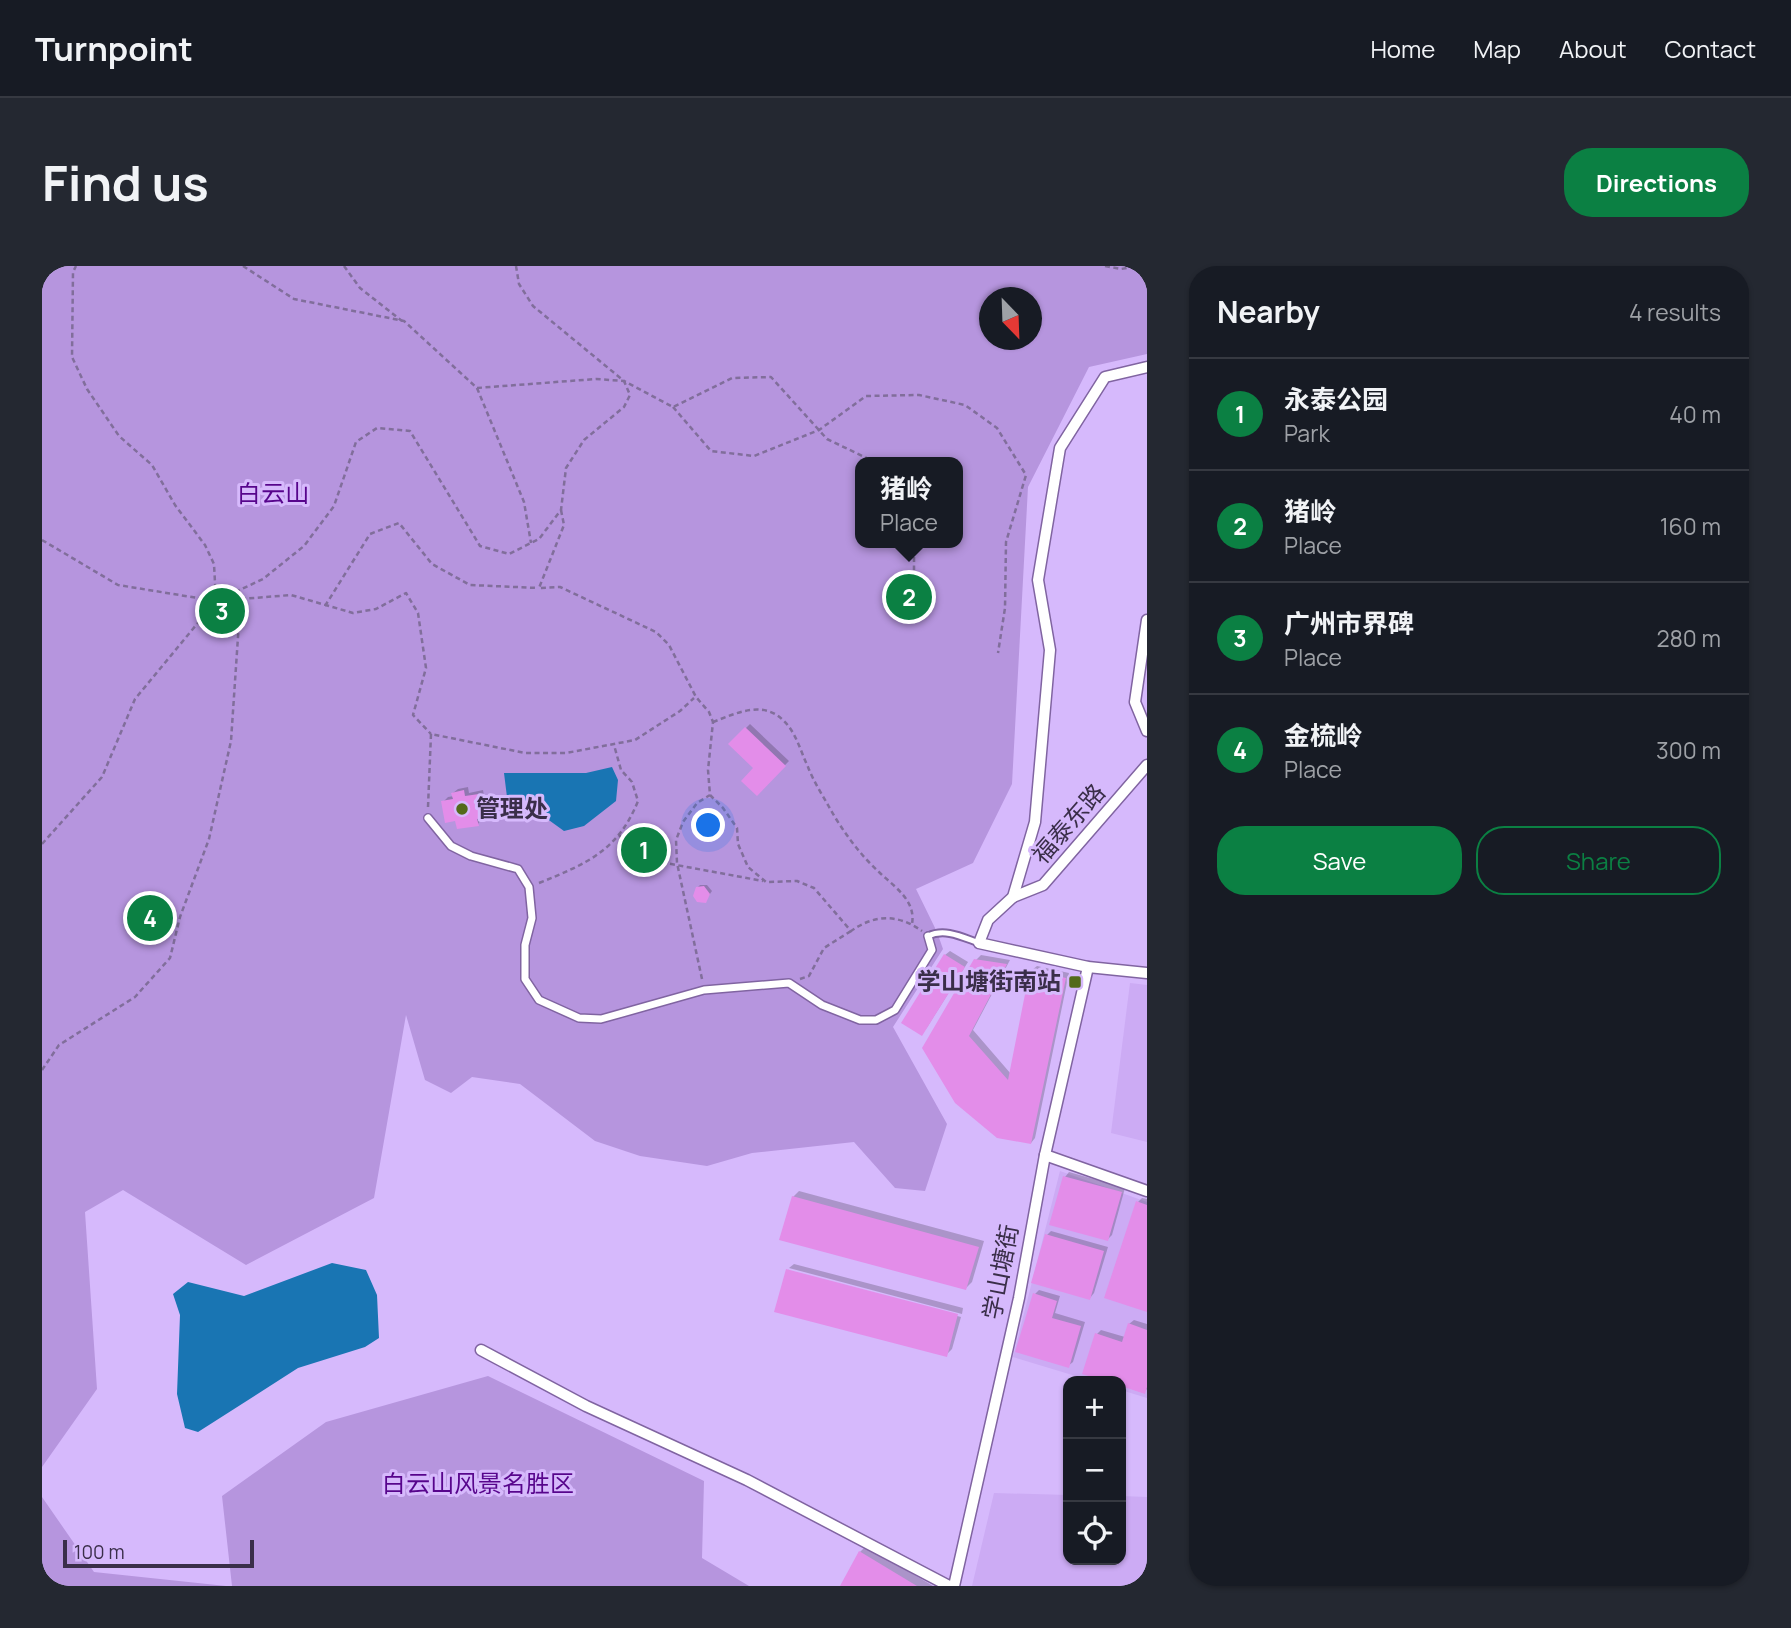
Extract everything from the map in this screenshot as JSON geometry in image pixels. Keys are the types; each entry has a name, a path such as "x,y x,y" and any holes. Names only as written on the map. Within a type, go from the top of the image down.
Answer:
{"street":[{"path":"1147,367 1105,377 1060,448 1038,580 1050,650 1035,822 1013,897 988,920 979,943 1088,967 1147,973"},
{"path":"1147,620 1136,702 1147,731"},
{"name":"福泰东路","path":"1013,897 1043,885 1147,765"},
{"path":"428,818 451,846 471,856 518,869 529,887 532,918 525,946 525,979 539,1000 579,1018 601,1019 704,990 789,983 822,1006 860,1020 876,1020 895,1010 932,950 928,936"},
{"name":"学山塘街","path":"952,1586 1019,1298 1045,1155 1088,967"},
{"path":"1045,1155 1147,1191"},
{"path":"481,1350 586,1406 747,1480 952,1586"}],"lane":[{"path":"928,936 937,932 948,933 979,943"}],"path":[{"path":"42,1070 59,1045 135,997 170,958 180,917 209,839 231,741 239,622 216,601 214,564 205,545 175,505 152,465 119,436 87,389 72,357 73,272 76,266"},
{"path":"243,266 294,299 404,321"},
{"path":"344,266 360,288 404,321 477,388 524,502 531,543"},
{"path":"516,266 519,284 533,306 624,381 673,407 711,451 754,456 819,430 866,396 919,395 965,405 997,428 1026,475 1006,542 1005,608 998,653"},
{"path":"1105,266 1121,269 1139,266"},
{"path":"673,407 732,378 771,377 827,439 865,457"},
{"path":"477,388 596,379 624,381"},
{"path":"539,588 564,525 561,510 566,468 584,440 624,407 630,395 624,381"},
{"path":"42,844 102,777 135,699 216,601 263,579 304,546 334,506 356,442 377,428 410,431 480,546 509,554 539,539 561,510"},
{"path":"325,606 370,534 399,523 432,564 470,584 560,587 656,632 668,645 713,722 708,770 709,795 723,808 737,828 738,844 748,867 766,882"},
{"path":"42,540 118,585 216,601 291,595 353,613 376,608 406,593 418,613 426,668 413,715 431,734 525,753 566,753 635,740 680,711 696,697"},
{"path":"914,548 914,596"},
{"path":"713,722 748,709 771,712 786,722 797,739 809,770 829,808 876,869 907,898 914,913 912,924"},
{"path":"428,818 431,734"},
{"path":"529,887 562,874 608,848 629,823 638,801 632,782 621,770 614,744"},
{"path":"704,990 677,863 676,841 683,822 697,803 709,795"},
{"path":"619,835 660,862 677,863 766,882 797,881 814,888 851,930"},
{"path":"789,983 809,976 824,948 865,920 886,918 912,924 928,936"}],"shaded area":[{"path":"1130,983 1147,985 1147,1142 1111,1133"},
{"path":"1060,1171 1147,1202 1147,1398 1126,1392 1126,1376 1076,1376 1013,1357"},
{"path":"994,1493 1063,1495 1063,1565 1126,1565 1126,1496 1147,1497 1147,1586 972,1586"}],"green space":[{"name":"白云山","path":"42,266 1147,266 1147,354 1089,367 1028,487 1012,784 973,863 916,889 943,949 893,1027 947,1124 925,1191 895,1188 854,1142 752,1153 707,1166 640,1156 595,1141 520,1084 472,1077 451,1093 425,1080 406,1015 374,1198 246,1265 123,1190 85,1212 97,1389 42,1467"},
{"name":"白云山风景名胜区","path":"488,1376 704,1481 702,1558 749,1586 232,1586 222,1496 326,1422"},
{"path":"42,1497 94,1572 226,1586 42,1586"}],"water":[{"path":"612,767 618,780 616,801 584,826 564,831 528,805 508,805 504,773 586,773"},
{"path":"332,1263 366,1270 377,1295 379,1338 365,1347 298,1368 198,1432 185,1428 177,1394 180,1315 173,1294 188,1282 244,1296"}],"building":[{"path":"745,727 786,766 757,796 741,781 753,768 728,744"},
{"name":"管理处","path":"464,790 465,796 479,794 483,818 477,819 479,826 457,829 455,821 445,823 441,801 453,799 451,793"},
{"path":"704,886 710,894 706,903 697,902 693,896 696,887"},
{"path":"944,954 965,967 922,1036 901,1023"},
{"path":"974,959 1007,964 969,1036 1008,1080 1030,969 1066,978 1031,1144 997,1138 955,1103 922,1048"},
{"path":"1063,1176 1122,1192 1108,1241 1049,1225"},
{"path":"792,1196 979,1247 966,1290 779,1240"},
{"path":"1136,1201 1147,1205 1147,1312 1104,1298"},
{"path":"1045,1234 1104,1251 1090,1300 1031,1283"},
{"path":"786,1269 958,1314 947,1357 774,1312"},
{"path":"1033,1293 1057,1301 1052,1318 1081,1326 1069,1368 1015,1352"},
{"path":"1128,1323 1147,1330 1145,1394 1126,1388 1126,1376 1082,1374 1095,1333 1122,1342"},
{"path":"859,1551 917,1586 840,1586"}],"place":[{"name":"猪岭","path":"909,597"},
{"name":"广州市界碑","path":"222,611"},
{"name":"管理处","path":"462,809"},
{"name":"永泰公园","path":"644,850"},
{"name":"金梳岭","path":"150,918"},
{"name":"学山塘街南站","path":"1075,982"}]}
